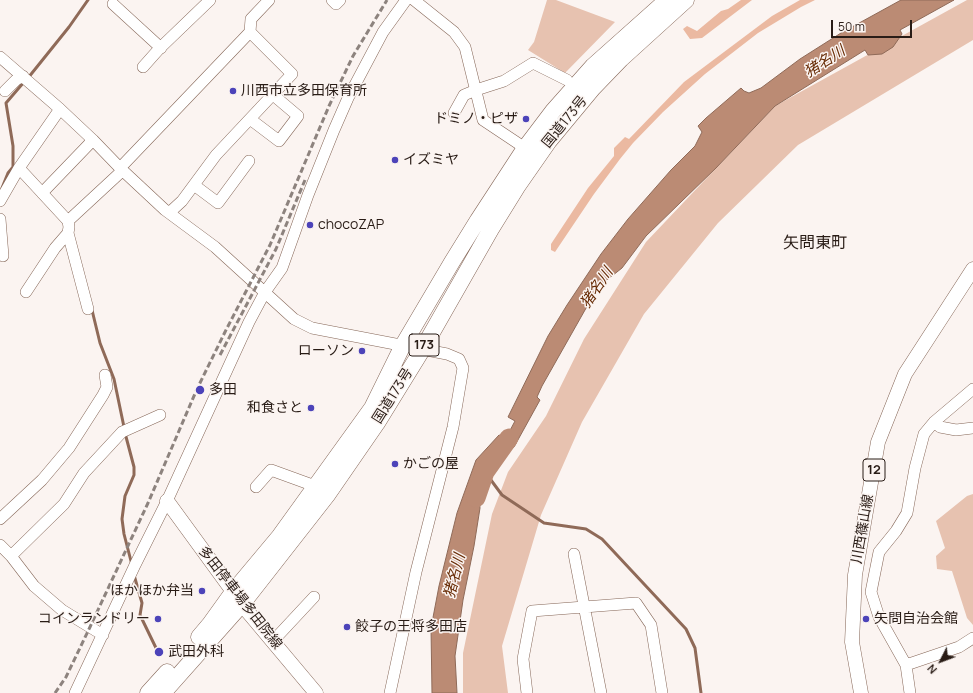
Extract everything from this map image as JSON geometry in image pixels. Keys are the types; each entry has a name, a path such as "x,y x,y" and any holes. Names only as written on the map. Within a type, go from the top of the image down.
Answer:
{"highway":[{"name":"国道173号","path":"148,693 210,624 238,598 278,537 372,408 403,346 478,220 525,148 553,111 593,66 667,0"},
{"name":"国道173号","path":"163,693 238,598 328,494 377,423 422,350 491,229 517,187 549,141 593,88 621,59 686,0"}],"main road":[{"name":"川西篠山線","path":"861,693 852,642 855,575 878,442 905,374 973,270"},
{"name":"多田停車場多田院線","path":"167,501 238,598 316,693"}],"street":[{"path":"143,67 210,0"},
{"path":"68,221 121,170 250,32 250,19 269,0"},
{"path":"332,0 336,4 340,0"},
{"path":"75,693 135,565 167,501 242,335 265,292 282,268 320,166 348,98 383,32 406,0"},
{"path":"414,0 454,32 465,47 483,120 525,148"},
{"path":"113,4 161,48"},
{"path":"169,213 182,201 216,154 292,74 250,32"},
{"path":"0,57 60,109 93,140 121,170 169,213 215,247 294,319 312,328 447,354 459,359 463,368 453,427 416,572 390,693"},
{"path":"454,113 464,95 504,81 533,63 567,80"},
{"path":"5,91 16,80 23,76"},
{"path":"250,119 279,141 298,116 272,94"},
{"path":"0,201 19,168 60,109"},
{"path":"42,193 93,140"},
{"path":"194,185 218,204 249,161"},
{"path":"19,168 68,221 68,233 88,309"},
{"path":"0,219 3,256"},
{"path":"26,292 55,248 68,233"},
{"path":"0,519 42,480 69,448 107,387 105,375"},
{"path":"910,693 906,665 879,617 871,592 879,552 896,531 907,513 924,434 934,422 973,390"},
{"path":"11,556 64,504 84,473 122,432 153,414"},
{"path":"934,422 940,427 956,430 973,428"},
{"path":"256,487 270,470 315,486"},
{"path":"0,545 11,556 34,586 62,610 103,635"},
{"path":"574,554 601,693"},
{"path":"273,641 314,597"},
{"path":"527,693 523,659 532,611 636,603 651,625 662,693"},
{"path":"906,665 959,647 973,638"}],"shaded area":[{"path":"547,0 556,0 615,22 565,73 528,50 534,42"},
{"path":"741,0 752,0 702,38 690,39 683,29 687,26 697,31 721,11 728,9"},
{"path":"800,0 815,0 758,33 705,74 663,112 633,143 620,159 594,194 555,252 551,250 551,244 588,188 614,156 614,148 625,137 629,139 684,82 772,16"},
{"path":"967,0 973,0 973,40 798,145 718,223 644,314 582,422 541,515 502,646 508,693 463,693 463,653 492,514 508,472 546,416 584,339 646,242 775,106"},
{"path":"973,494 973,625 967,618 952,571 937,569 936,556 945,548 936,521 967,496"}],"water":[{"path":"901,0 954,0 900,30 902,34 893,47 882,54 868,55 865,50 775,106 716,168 646,236 622,268 598,287 542,386 537,397 540,400 514,447 487,463 479,499 480,508 463,600 455,656 457,693 432,693 431,628 439,586 457,513 476,460 499,435 506,438 515,421 508,417 548,336 601,254 628,219 671,170 695,146 702,132 698,126 741,88 749,93 761,88 800,59 841,33"}],"waterway":[{"path":"28,78 69,27 88,0"},
{"path":"2,188 8,173 13,167 13,146 6,103 24,82"},
{"path":"92,310 100,343 114,379 124,427"},
{"path":"125,433 134,467 134,475 125,496 122,519 124,534 132,565"},
{"name":"猪名川","path":"476,498 485,472 509,438"},
{"path":"485,472 502,495 544,523 586,529 602,539 686,629 695,648 701,693"},
{"path":"134,575 142,603 140,615 157,650"}],"railway":[{"path":"55,693 66,677 148,503 197,389 270,245 329,106 353,56 387,0"},
{"path":"220,355 276,249 305,180"}],"place":[{"name":"川西市立多田保育所","path":"233,91"},
{"name":"ドミノ・ピザ","path":"526,119"},
{"name":"イズミヤ","path":"395,160"},
{"name":"chocoZAP","path":"310,225"},
{"name":"ローソン","path":"362,351"},
{"name":"多田","path":"200,390"},
{"name":"和食さと","path":"311,408"},
{"name":"かごの屋","path":"395,464"},
{"name":"ほかほか弁当","path":"202,591"},
{"name":"コインランドリー","path":"158,619"},
{"name":"矢問自治会館","path":"866,619"},
{"name":"餃子の王将多田店","path":"347,627"},
{"name":"武田外科","path":"159,652"}],"district":[{"name":"矢問東町","path":"815,244"}]}
